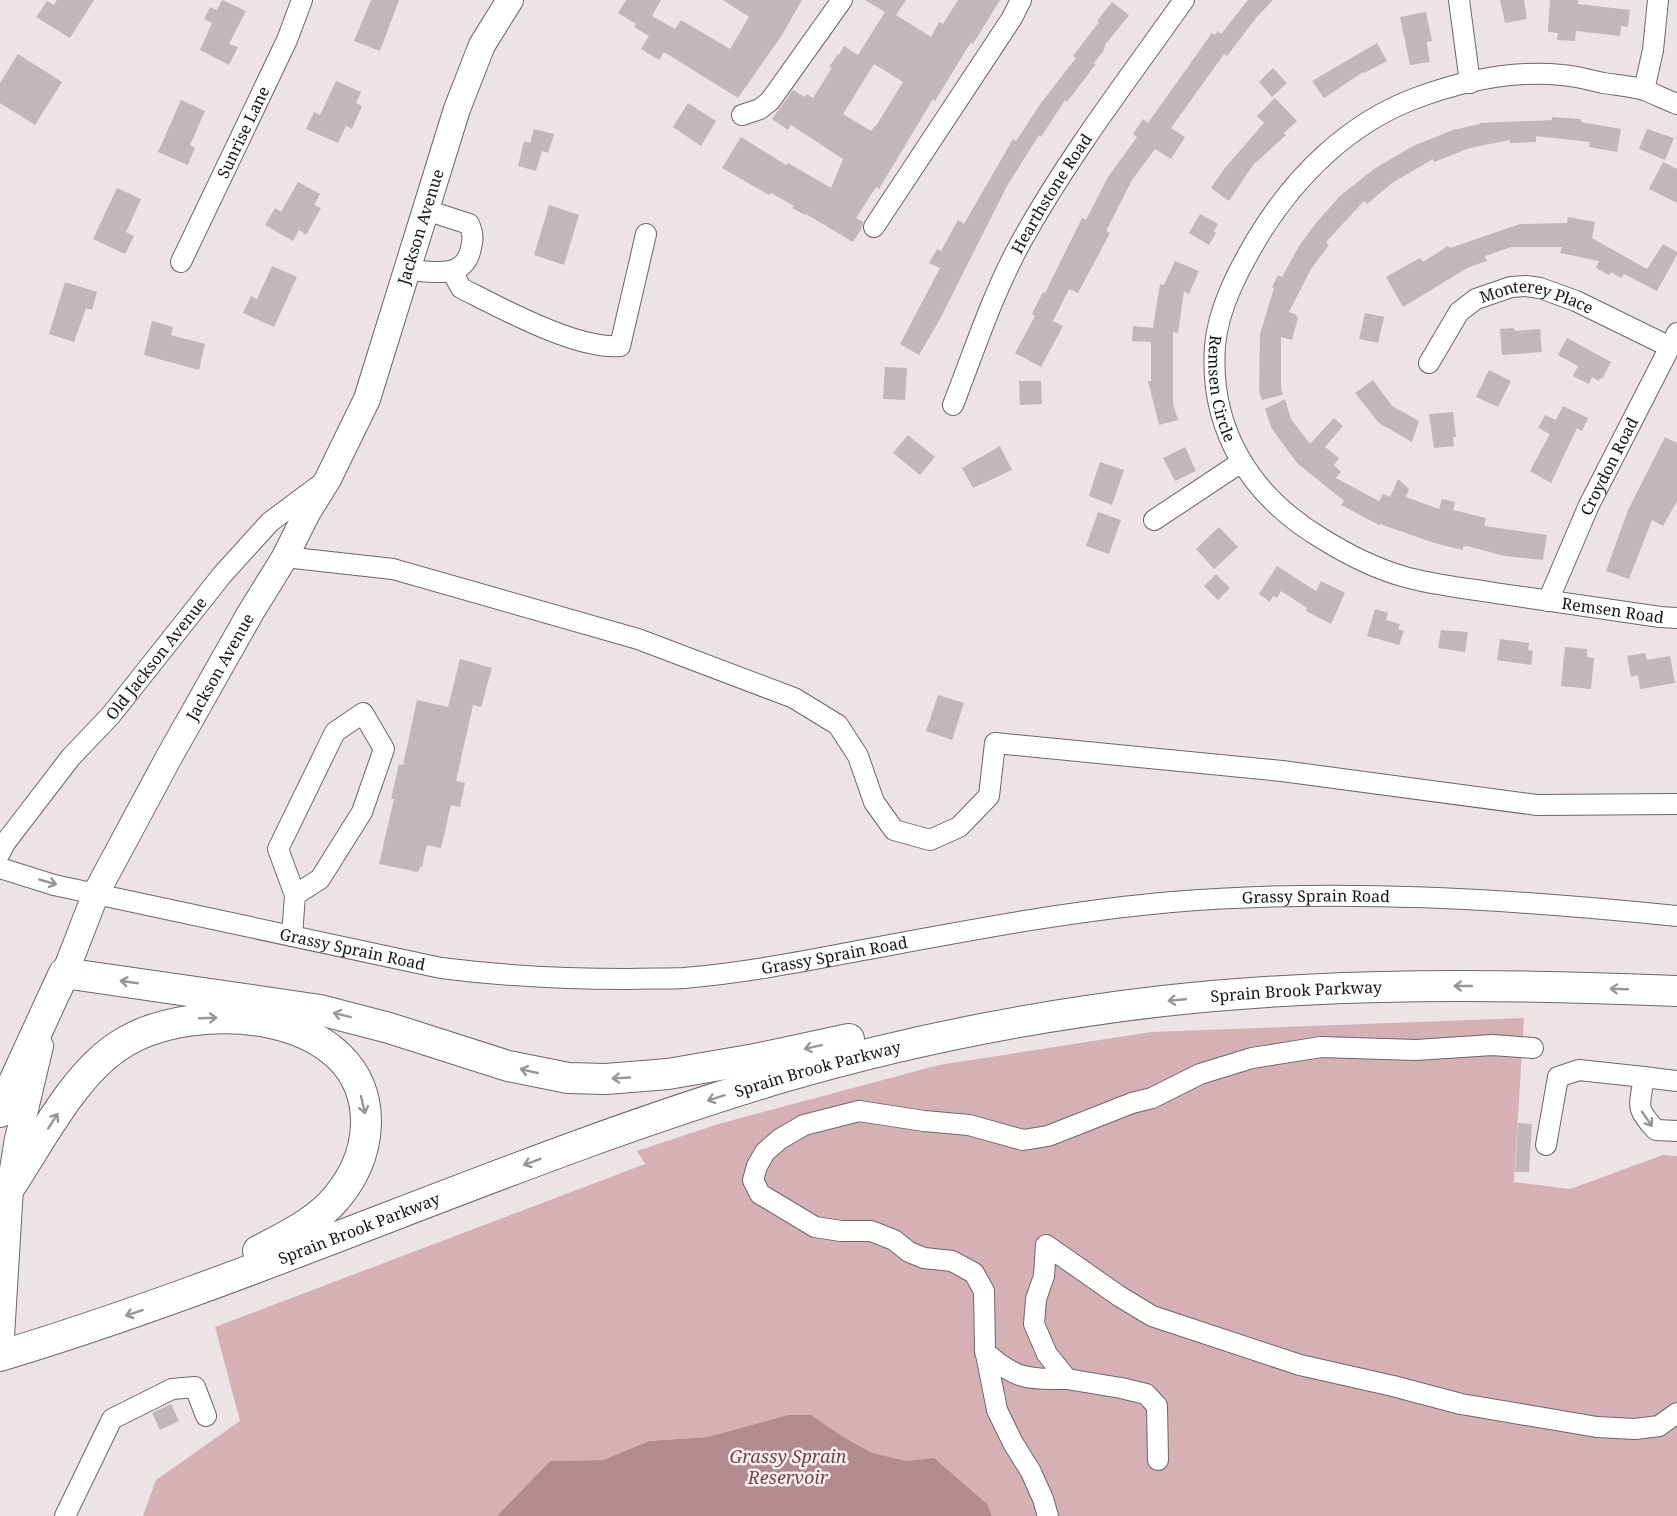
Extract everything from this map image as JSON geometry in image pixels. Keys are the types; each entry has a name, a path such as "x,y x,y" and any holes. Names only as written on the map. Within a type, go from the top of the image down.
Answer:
{"highway":[{"path":"0,1112 64,973 320,1010 389,1028 528,1071 587,1079 637,1078 696,1070 940,1023 1100,1009"},
{"name":"Sprain Brook Parkway","path":"0,1346 164,1303 541,1159 717,1098 842,1061 971,1031 1100,1009 1231,995 1361,988 1493,986 1677,991"},
{"path":"10,1187 77,1086 107,1054 133,1037 163,1025 181,1021 199,1018 237,1018 291,1028 324,1044 348,1068 363,1100 366,1117 366,1136 362,1155 343,1191 310,1221 164,1303"}],"main road":[{"name":"Jackson Avenue","path":"0,1346 10,1187 18,1139 40,1046 64,973 96,893 169,756 328,479 367,399 457,108 482,45 508,1"}],"street":[{"name":"Sunrise Lane","path":"181,262 287,40 302,0"},
{"path":"742,115 760,109 770,101 842,0"},
{"path":"874,227 1012,18 1021,0"},
{"name":"Hearthstone Road","path":"952,405 1020,243 1090,133 1184,0"},
{"path":"1459,0 1470,83"},
{"path":"1644,90 1653,50 1658,0"},
{"name":"Remsen Circle","path":"1548,601 1401,576 1320,538 1275,505 1240,463 1224,429 1215,380 1215,344 1225,302 1244,260 1276,208 1313,164 1347,137 1381,116 1416,99 1489,78 1524,74 1563,75 1644,90 1677,104"},
{"path":"407,270 452,271 467,262 474,236 469,224 426,210"},
{"path":"452,271 461,288 558,332 605,347 620,346 645,234"},
{"name":"Monterey Place","path":"1429,363 1459,312 1476,299 1511,287 1540,288 1674,340"},
{"name":"Croydon Road","path":"1548,601 1589,504 1674,340"},
{"path":"1154,520 1240,463"},
{"name":"Old Jackson Avenue","path":"0,853 5,843 71,757 111,715 222,575 270,522 328,479"},
{"path":"285,557 393,569 638,639 794,698 838,725 858,756 874,802 894,830 930,840 959,827 990,796 995,743 1282,771 1537,805 1677,804"},
{"name":"Remsen Road","path":"1548,601 1677,618"},
{"path":"292,936 295,895 278,849 335,732 363,713 384,749 362,812 320,879 295,895"},
{"name":"Grassy Sprain Road","path":"0,868 54,885 441,968 504,976 566,979 683,978 761,969 1051,918 1171,902 1279,896 1463,898 1677,916"},
{"path":"1048,1516 1031,1472 1013,1443 997,1410 985,1352 984,1291 975,1273 952,1261 924,1258 909,1252 894,1239 871,1231 841,1231 815,1227 760,1194 753,1180 757,1166 765,1152 780,1139 804,1125 859,1111 969,1125 1023,1140 1048,1136 1132,1103 1152,1098 1200,1074 1252,1058 1321,1047 1416,1050 1492,1045 1533,1048"},
{"path":"1546,1145 1558,1077 1579,1071 1677,1081"},
{"path":"1644,1077 1640,1104 1642,1115 1656,1130 1677,1131"},
{"path":"1067,1379 1047,1354 1034,1324 1036,1299 1044,1276 1046,1245 1152,1316 1300,1365 1461,1404 1597,1427 1635,1429 1659,1426 1677,1413"},
{"path":"985,1352 1004,1369 1032,1379 1067,1379 1121,1388 1146,1395 1157,1406 1158,1460"},
{"path":"65,1516 112,1419 172,1389 195,1387 206,1416"}],"shaded area":[{"path":"1524,1018 1514,1182 1570,1189 1663,1155 1677,1156 1677,1516 965,1516 799,1415 788,1415 707,1437 649,1441 603,1460 550,1461 497,1516 143,1516 156,1480 240,1421 215,1327 645,1164 637,1151 722,1123 939,1065 1151,1032"}],"water":[{"name":"Grassy Sprain Reservoir","path":"788,1415 811,1415 872,1453 906,1461 934,1458 987,1504 992,1516 497,1516 550,1461 603,1460 649,1441 707,1437"}],"building":[{"path":"57,0 94,0 70,38 36,17 47,1 54,5"},
{"path":"222,0 246,11 229,44 238,47 229,65 200,50 212,23 204,19 210,7 217,10"},
{"path":"371,0 399,0 380,51 354,41"},
{"path":"626,0 661,0 652,16 675,29 681,20 730,49 749,17 723,0 802,0 782,35 738,98 664,52 659,60 641,49 649,36 634,27 636,24 618,13"},
{"path":"865,0 906,0 896,15 931,37 939,22 943,24 958,0 1000,0 935,101 933,99 879,189 876,187 856,218 863,222 853,242 792,208 794,206 771,193 769,195 722,168 741,137 786,165 788,163 831,188 843,159 791,125 788,130 772,119 793,90 805,97 807,94 813,98 832,68 829,67 844,46 858,55 885,12","holes":["874,64 903,82 871,131 843,114"]},
{"path":"1248,0 1273,0 1227,56 1224,54 1171,128 1185,137 1171,159 1155,149 1132,180 1106,231 1110,233 1078,293 1069,289 1053,321 1063,326 1041,367 1015,353 1035,316 1032,314 1043,292 1045,293 1082,218 1086,220 1108,177 1137,137 1133,134 1143,119 1148,123 1212,33 1215,35 1218,31 1221,34"},
{"path":"1500,0 1524,0 1527,19 1505,23"},
{"path":"1550,0 1578,0 1578,4 1630,10 1628,27 1621,26 1620,36 1576,31 1575,41 1557,40 1558,33 1548,32"},
{"path":"1112,2 1129,15 1105,45 1094,63 1096,64 1067,102 1065,100 1041,137 1039,135 1007,186 940,319 919,355 900,344 940,268 929,263 937,249 941,251 958,220 964,224 1013,139 1016,141 1041,103 1076,58 1073,56"},
{"path":"1426,12 1432,41 1427,42 1430,62 1410,65 1400,17"},
{"path":"1377,43 1387,61 1363,72 1324,98 1312,81"},
{"path":"18,54 62,82 35,125 0,103 0,83"},
{"path":"1273,68 1287,83 1272,97 1259,82"},
{"path":"336,81 361,92 356,103 362,106 352,129 346,126 338,143 306,129 314,112 320,115"},
{"path":"1275,98 1297,121 1284,133 1286,135 1253,165 1229,201 1211,188 1224,169 1264,123 1257,116"},
{"path":"181,100 205,111 190,145 195,148 188,165 158,152"},
{"path":"688,103 716,121 701,146 673,127"},
{"path":"1552,117 1581,119 1581,122 1621,129 1617,152 1589,147 1590,142 1536,136 1536,142 1510,143 1510,140 1470,148 1434,162 1433,159 1392,183 1367,204 1364,201 1326,242 1329,245 1311,269 1289,312 1297,315 1298,318 1292,340 1281,337 1283,395 1262,400 1259,391 1260,334 1274,288 1272,287 1278,275 1282,277 1299,246 1316,223 1340,196 1374,169 1413,146 1453,130 1480,123 1552,120"},
{"path":"534,129 554,134 548,153 542,151 536,171 518,166 524,141 530,143"},
{"path":"1647,129 1674,138 1665,160 1639,149"},
{"path":"1663,162 1677,169 1677,203 1649,189"},
{"path":"298,182 320,194 314,205 321,208 306,235 299,230 293,241 265,225 275,208 281,212"},
{"path":"117,188 141,199 126,232 134,236 125,254 93,239"},
{"path":"549,205 579,215 564,265 534,255"},
{"path":"1200,214 1218,224 1209,245 1189,233"},
{"path":"1568,217 1595,222 1592,238 1647,269 1663,244 1677,252 1657,291 1624,274 1621,278 1611,272 1609,275 1596,268 1599,261 1560,253 1562,247 1511,247 1485,256 1487,261 1469,267 1403,307 1386,277 1420,258 1423,262 1448,246 1450,248 1520,224 1567,223"},
{"path":"1175,261 1199,271 1189,294 1184,291 1178,333 1173,332 1173,403 1178,420 1159,425 1148,381 1151,381 1151,342 1132,341 1133,326 1153,328 1160,284 1164,285"},
{"path":"272,266 297,277 274,327 243,313 251,296 257,299"},
{"path":"65,282 97,292 92,310 86,308 74,342 49,334"},
{"path":"1365,313 1384,317 1378,343 1359,339"},
{"path":"152,321 173,327 171,335 205,344 199,370 144,355"},
{"path":"1514,328 1515,331 1540,329 1542,352 1502,355 1500,329"},
{"path":"1567,338 1611,362 1602,379 1600,378 1599,381 1592,377 1589,384 1573,376 1578,366 1558,355"},
{"path":"885,367 907,368 905,400 883,399"},
{"path":"1489,370 1511,381 1498,407 1476,397"},
{"path":"1373,380 1392,406 1419,421 1412,442 1379,423 1355,393"},
{"path":"1019,381 1041,381 1042,404 1020,405"},
{"path":"1285,399 1291,419 1310,444 1334,418 1343,426 1325,447 1339,458 1334,465 1341,472 1336,478 1379,501 1383,494 1390,497 1398,479 1409,489 1406,497 1439,509 1442,499 1455,502 1453,510 1486,518 1484,526 1547,535 1543,560 1505,556 1467,546 1463,547 1463,550 1434,543 1379,525 1341,505 1344,501 1297,463 1272,429 1265,409"},
{"path":"1563,406 1588,418 1582,431 1577,428 1551,483 1530,471 1550,434 1538,428 1545,415 1556,420"},
{"path":"1453,412 1456,437 1453,437 1454,446 1434,448 1429,414"},
{"path":"908,435 935,457 920,475 893,453"},
{"path":"1665,437 1677,443 1677,501 1663,526 1652,520 1629,579 1606,571 1628,510"},
{"path":"1000,446 1012,470 973,488 962,468"},
{"path":"1185,447 1196,471 1175,481 1163,458"},
{"path":"1100,462 1124,470 1112,505 1089,496"},
{"path":"1098,512 1121,520 1109,554 1086,546"},
{"path":"1219,527 1238,547 1214,569 1196,549"},
{"path":"1277,566 1316,591 1321,581 1345,593 1331,624 1306,611 1307,608 1281,591 1277,598 1273,596 1270,602 1259,594"},
{"path":"1216,574 1230,588 1218,600 1204,586"},
{"path":"1375,609 1388,613 1386,620 1400,624 1398,629 1404,631 1399,645 1367,636"},
{"path":"1441,630 1468,632 1465,652 1438,648"},
{"path":"1500,639 1529,643 1528,650 1533,651 1531,665 1497,660"},
{"path":"1565,647 1587,649 1587,657 1594,658 1591,689 1561,686"},
{"path":"1645,653 1647,660 1670,656 1675,683 1640,689 1638,675 1631,677 1627,656"},
{"path":"460,659 492,668 481,707 473,705 456,781 465,783 460,807 451,805 441,848 427,845 422,867 418,872 379,864 394,799 391,799 399,764 403,765 417,700 448,707"},
{"path":"938,695 964,703 952,740 926,731"},
{"path":"1518,1123 1532,1124 1529,1172 1515,1172"},
{"path":"171,1404 179,1421 160,1430 152,1413"}]}
